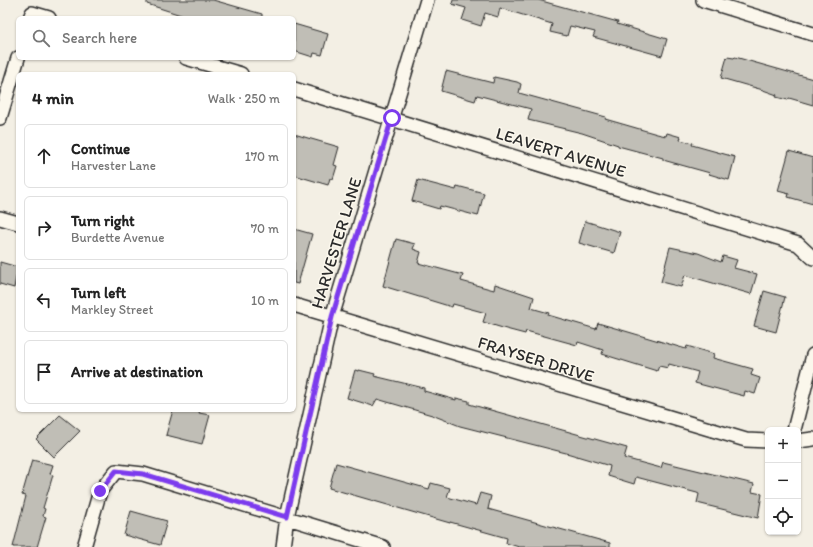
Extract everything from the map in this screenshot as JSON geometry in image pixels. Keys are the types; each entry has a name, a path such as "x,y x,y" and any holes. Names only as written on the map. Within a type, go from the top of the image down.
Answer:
{"street":[{"name":"HARVESTER LANE","path":"283,547 287,517 332,317 427,0"},
{"path":"703,0 813,34"},
{"path":"0,118 17,60"},
{"path":"193,60 234,72"},
{"name":"LEAVERT AVENUE","path":"296,90 798,244 813,258"},
{"path":"0,218 16,222"},
{"name":"FRAYSER DRIVE","path":"296,306 746,440 765,441"},
{"path":"795,427 813,355"},
{"path":"801,441 813,440"},
{"path":"84,547 100,491 116,471 143,474 383,547"}],"building":[{"path":"147,0 213,0 262,14 262,16 184,16 147,4"},
{"path":"453,0 538,0 618,22 617,24 667,39 662,56 593,37 595,32 570,26 567,36 550,32 552,24 500,8 498,17 485,13 481,26 462,20 466,8 452,4"},
{"path":"296,25 328,34 322,55 314,53 313,57 296,52"},
{"path":"727,57 735,57 813,79 813,105 789,98 788,100 776,97 777,95 763,90 721,78"},
{"path":"446,71 493,83 494,77 517,82 521,84 519,93 606,117 605,119 657,134 666,136 667,133 681,137 680,140 693,143 692,145 735,157 729,180 663,160 663,158 618,146 582,133 528,120 531,109 477,95 475,101 441,91"},
{"path":"296,135 339,147 334,165 337,166 333,179 330,178 328,185 296,176"},
{"path":"789,151 813,158 813,204 788,197 789,194 778,191"},
{"path":"418,180 456,190 457,186 484,193 478,216 440,206 439,209 412,201"},
{"path":"585,221 620,232 614,253 579,243"},
{"path":"296,230 312,234 298,284 296,284"},
{"path":"396,239 415,244 413,249 421,252 418,263 463,275 461,281 494,290 495,284 534,297 531,308 549,313 548,315 596,329 598,323 686,349 687,346 714,354 713,358 753,369 751,375 760,378 755,394 745,391 744,396 695,383 698,372 669,364 668,368 659,366 657,371 602,354 603,350 578,342 577,345 526,331 525,334 506,329 483,322 486,313 453,304 452,307 383,286"},
{"path":"670,247 698,253 721,262 723,256 737,260 734,268 757,274 751,294 685,275 681,287 661,282"},
{"path":"0,262 16,266 14,288 0,284"},
{"path":"764,291 785,297 776,332 754,326"},
{"path":"355,370 424,388 424,391 456,400 456,398 469,401 469,404 627,448 624,458 661,468 663,462 754,484 752,492 762,494 758,518 697,503 699,494 697,493 636,477 634,484 608,476 610,466 570,454 460,426 432,415 377,399 373,406 347,398"},
{"path":"172,412 199,412 210,415 202,444 166,435"},
{"path":"60,415 80,431 54,457 36,439"},
{"path":"32,460 53,465 50,474 53,475 43,508 45,509 43,516 46,517 37,547 13,547 26,496 22,495"},
{"path":"336,463 429,489 431,483 450,488 447,497 476,505 480,493 491,496 488,509 610,543 610,547 519,547 506,543 507,538 329,488"},
{"path":"131,511 167,521 160,545 124,535"}],"route":[{"path":"100,491 116,471 143,474 287,517 332,317 392,118"}]}
